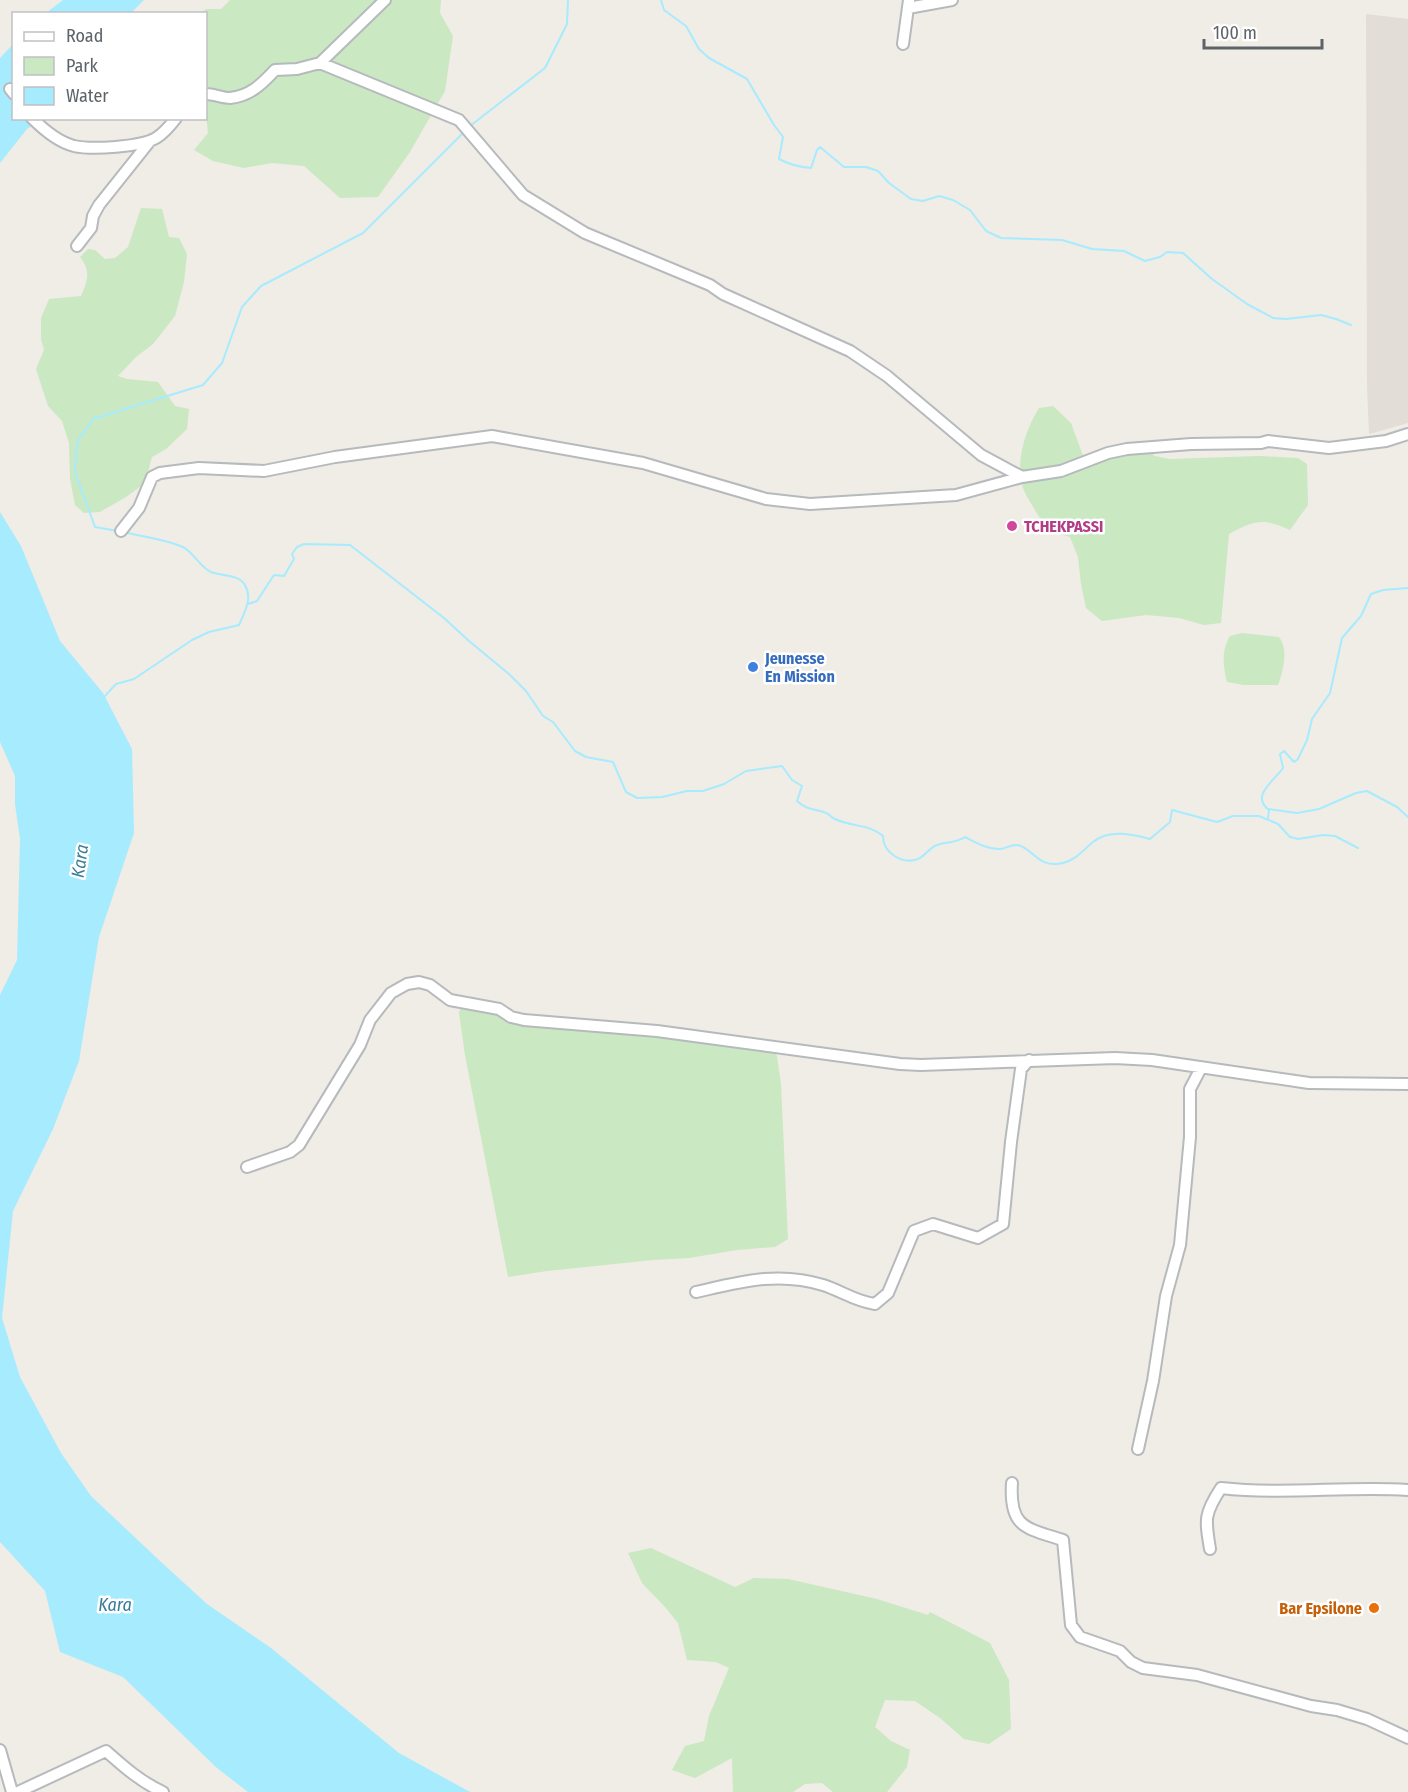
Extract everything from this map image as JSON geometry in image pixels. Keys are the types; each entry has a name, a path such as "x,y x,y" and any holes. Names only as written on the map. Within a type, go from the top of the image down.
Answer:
{"street":[{"path":"207,94 227,98 239,96 255,90 275,70 297,69 320,63 385,0"},
{"path":"903,44 909,4 952,0"},
{"path":"320,63 459,120 523,195 585,233 710,285 723,294 850,351 887,376 981,455 1022,477"},
{"path":"34,120 57,139 72,146 110,147 150,141"},
{"path":"77,246 91,228 93,216 99,205 150,141 163,133 174,120"},
{"path":"121,531 139,508 152,477 160,473 210,468 264,471 335,457 492,436 643,463 766,499 810,504 956,495 1022,477 1061,471 1108,453 1127,449 1268,441 1329,447 1386,441 1408,434"},
{"path":"247,1167 290,1152 299,1145 360,1045 370,1020 391,993 407,984 419,982 430,985 450,1000 498,1009 511,1017 524,1020 657,1031 900,1064 1115,1058 1152,1060 1309,1083 1408,1084"},
{"path":"696,1292 764,1278 796,1278 825,1285 860,1302 874,1304 888,1293 914,1231 933,1224 978,1238 1003,1224 1021,1070 1029,1060"},
{"path":"1138,1449 1166,1296 1180,1245 1190,1137 1190,1089 1201,1068"},
{"path":"1012,1483 1013,1514 1022,1523 1036,1531 1063,1540 1071,1625 1080,1637 1120,1651 1131,1662 1143,1668 1197,1675 1311,1706 1337,1710 1367,1719 1408,1738"},
{"path":"1210,1549 1205,1521 1210,1505 1221,1488 1250,1491 1408,1490"},
{"path":"0,1750 12,1792"},
{"path":"18,1792 106,1751 143,1782 163,1792"}],"shaded area":[{"path":"1366,14 1408,19 1408,423 1369,434 1367,387"}],"green space":[{"path":"230,0 441,0 440,13 453,36 445,91 410,152 378,197 340,198 304,166 272,163 244,168 213,161 194,150 208,133 207,12 202,12 206,9 221,9"},
{"path":"141,208 162,209 169,237 179,238 187,254 184,282 175,316 153,344 136,357 118,376 158,382 175,406 189,409 187,429 166,449 152,457 145,483 100,512 84,513 75,505 70,479 69,443 62,421 48,406 36,369 44,350 41,339 41,318 49,299 81,296 87,271 80,257 88,249 95,250 105,259 115,258 128,247"},
{"path":"1053,406 1071,423 1086,464 1102,458 1148,451 1155,456 1169,459 1260,456 1298,458 1307,464 1308,505 1290,530 1259,522 1229,534 1221,623 1204,625 1179,618 1146,615 1102,621 1086,608 1078,557 1070,537 1052,531 1043,523 1026,495 1021,478 1021,457 1029,426 1039,408"},
{"path":"1242,633 1279,637 1284,654 1278,685 1244,685 1227,682 1224,664 1225,647 1230,636"},
{"path":"460,1009 496,1011 577,1027 773,1049 777,1056 781,1084 788,1239 775,1247 508,1277 465,1055"},
{"path":"651,1548 735,1587 754,1578 788,1579 877,1599 928,1615 930,1612 990,1643 1009,1680 1011,1729 989,1744 964,1739 940,1718 915,1701 885,1700 875,1727 891,1741 910,1750 907,1767 887,1792 833,1792 822,1783 805,1784 793,1792 733,1792 732,1758 695,1778 672,1770 685,1746 704,1741 709,1716 729,1668 716,1662 687,1660 678,1623 642,1583 628,1553"}],"water":[{"path":"63,0 144,0 132,12 47,12"},
{"path":"12,45 12,120 40,120 27,129 0,163 0,58"},
{"name":"Kara","path":"0,512 21,546 60,641 103,693 132,749 134,833 99,937 79,1061 53,1129 13,1211 2,1318 20,1377 61,1453 91,1496 160,1561 207,1604 271,1648 399,1753 470,1792 248,1792 217,1768 123,1677 60,1652 45,1591 0,1542 0,995 17,960 20,839 15,804 15,776 0,742"}],"waterway":[{"path":"470,126 545,68 567,24 568,0"},
{"path":"661,0 664,10 686,26 699,49 709,58 747,79 783,137 779,159 783,161 811,168 820,147 844,167 866,167 878,171 889,183 911,199 923,201 939,196 953,200 970,210 986,231 1001,238 1062,240 1092,249 1124,251 1145,261 1160,257 1167,252 1183,253 1212,279 1247,304 1273,318 1286,319 1321,315 1351,325"},
{"path":"118,531 95,527 75,472 77,442 93,419 203,385 222,363 242,307 261,286 363,233 464,132"},
{"path":"103,698 116,684 134,679 192,640 209,632 239,625 248,601 247,590 242,581 207,570 183,547 124,532"},
{"path":"248,604 257,601 274,575 284,576 294,559 292,554 297,547 304,544 350,545 444,618 509,674 526,691 543,716 553,722 575,751 586,757 613,762 626,792 637,798 703,791 724,784 746,771 782,766 792,780 802,786 797,801 809,808 829,814 841,822 878,832 883,836 886,847 899,859 918,859 937,845 958,841 965,837 995,849 1017,845 1047,863 1063,863 1076,857 1093,842 1106,835 1128,834 1150,839 1170,822 1172,810 1217,822 1233,816 1259,816 1278,824 1290,837 1298,839 1323,835 1335,836 1358,848"},
{"path":"1268,818 1269,810 1264,805 1263,794 1283,768 1280,754 1284,751 1294,762 1298,759 1307,740 1312,719 1330,693 1342,638 1361,616 1371,594 1383,590 1408,588"},
{"path":"1268,809 1297,813 1319,809 1356,793 1367,791 1397,807 1408,817"}],"place":[{"name":"TCHEKPASSI","path":"1012,526"},
{"name":"Jeunesse En Mission","path":"753,667"},
{"name":"Bar Epsilone","path":"1374,1608"}]}
